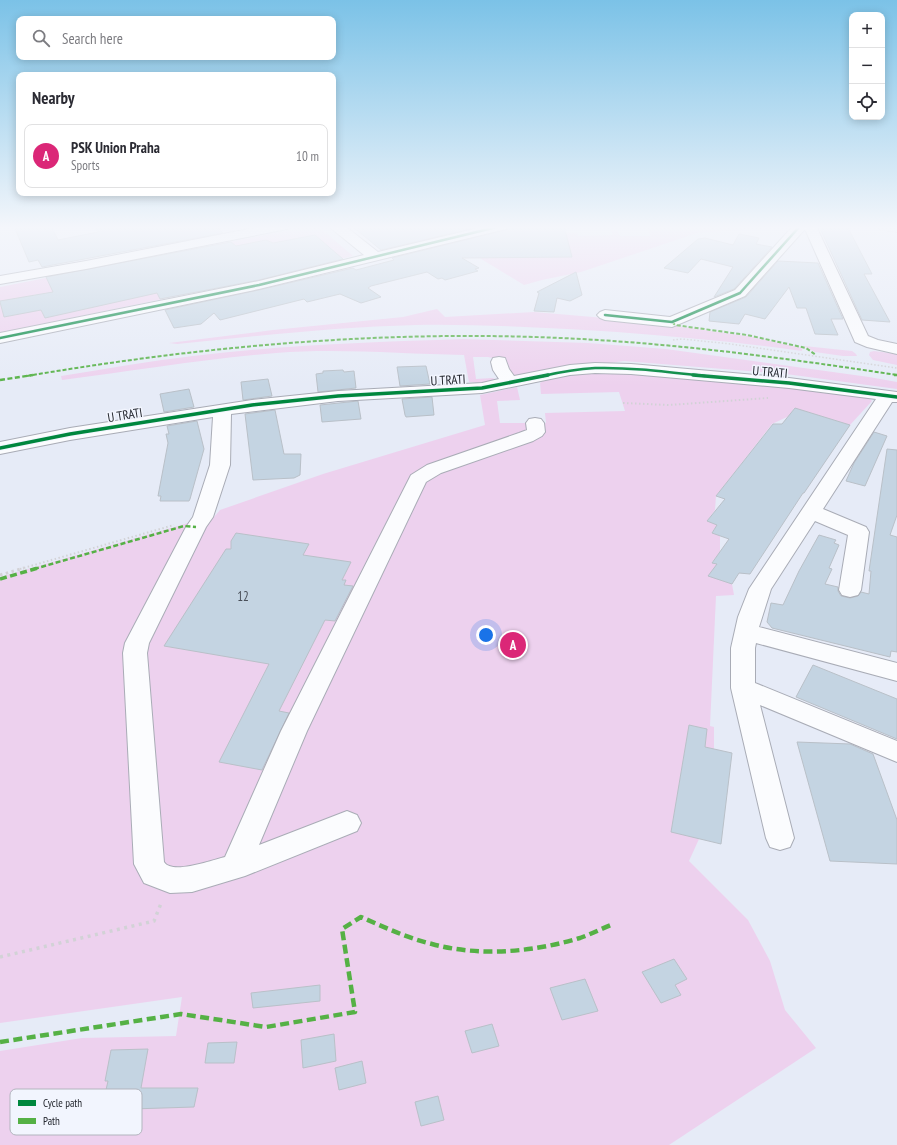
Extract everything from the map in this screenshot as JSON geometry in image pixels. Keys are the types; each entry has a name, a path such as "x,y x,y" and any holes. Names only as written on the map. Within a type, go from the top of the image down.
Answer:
{"street":[{"path":"0,338 281,279"},
{"path":"605,316 672,322 740,293 752,279"},
{"path":"834,279 861,339 873,344 897,348"},
{"path":"498,362 501,370 510,382"},
{"name":"U TRATI","path":"0,448 70,434 222,409 338,396 482,388 582,368 609,368 790,383 892,396"},
{"path":"780,838 743,688 743,648 746,632 760,589 811,511 892,396"},
{"path":"222,409 220,465 203,517 196,527 140,636 135,653 149,864 155,874 170,880 192,879 235,867 347,824"},
{"path":"235,867 294,731 418,478 434,469 526,437 536,432 535,423"},
{"path":"811,511 859,532 850,590"},
{"path":"746,632 897,672"},
{"path":"743,688 897,752"}],"path":[{"path":"673,340 682,339 745,345 897,368"},
{"path":"623,403 669,405 768,398"},
{"path":"0,575 203,517"},
{"path":"0,957 154,921 170,880"}],"shaded area":[{"path":"38,279 252,279 0,333 0,302 0,287","holes":["39,294 44,306 4,317 0,302"]},
{"path":"515,279 545,279 542,280 524,285"},
{"path":"437,309 445,317 534,312 675,326 747,336 802,348 802,351 733,342 617,332 466,325 416,325 356,328 296,332 177,344 169,343 273,330 403,317"},
{"path":"463,339 588,343 666,349 869,377 897,382 897,389 786,374 624,361 517,376 512,374 502,360 488,357 473,357 476,379 492,378 499,380 486,383 469,382 464,355 346,351 276,353 195,362 62,380 61,376 176,358 227,352 362,343"},
{"path":"804,346 852,351 857,356 843,356 815,352"},
{"path":"874,351 897,354 897,365 873,360 869,355 870,352"},
{"path":"603,371 855,394 867,397 872,401 850,425 794,408 789,416 772,424 716,496 715,510 707,521 717,525 712,532 720,536 720,552 712,562 717,564 709,576 732,584 734,595 716,596 710,726 714,727 714,749 705,747 707,729 689,725 671,831 699,839 689,861 748,920 770,961 785,1010 816,1048 669,1145 0,1145 0,1051 82,1038 176,1036 182,997 0,1023 0,577 188,523 208,524 220,510 323,474 485,425 480,395 517,387 520,400 497,401 500,423 546,423 545,413 625,411 619,392 541,394 540,383 552,377"}],"building":[{"path":"47,279 261,279 160,299 157,293 45,318 41,310 4,317 0,301 53,292"},
{"path":"304,279 397,279 371,286 368,288 381,297 361,303 340,294 307,302 304,299 220,320 214,313 201,324 174,328 165,310"},
{"path":"562,279 578,279 582,295 570,301 557,298 554,312 534,311 539,293 537,292"},
{"path":"725,279 743,279 734,289 714,297"},
{"path":"762,279 825,279 843,319 831,319 838,335 815,334 806,308 797,308 789,287 765,319 745,314 739,324 709,321 710,312 746,297"},
{"path":"843,279 867,279 890,322 862,320"},
{"path":"426,366 430,384 400,386 397,367"},
{"path":"343,370 344,372 354,371 356,388 318,392 316,374 323,373 323,371"},
{"path":"268,379 272,396 243,400 241,382"},
{"path":"189,389 194,407 164,412 160,394"},
{"path":"432,397 434,415 406,417 402,399"},
{"path":"358,401 361,419 322,422 320,405"},
{"path":"795,408 850,425 750,574 739,573 732,584 708,576 717,564 712,563 729,539 712,533 717,525 707,521 725,499 716,496 773,424 782,424"},
{"path":"275,410 284,454 301,454 300,475 294,478 253,480 245,414"},
{"path":"197,421 204,449 190,499 189,501 160,501 161,496 158,496 168,443 166,434 169,434 167,426"},
{"path":"874,432 887,436 865,486 846,481 854,463"},
{"path":"887,449 897,450 897,515 890,535 897,537 897,652 891,651 890,657 772,628 767,622 771,603 783,605 799,571 819,535 836,540 834,543 839,545 829,568 832,569 825,584 838,587 838,591 841,596 850,598 858,596 861,592 869,594 871,571 869,571"},
{"path":"236,533 309,544 303,555 351,562 342,580 346,580 344,585 353,586 335,621 325,620 279,711 289,713 262,770 219,762 269,664 164,646 226,549 231,549 231,541"},
{"path":"813,665 897,699 897,739 796,697"},
{"path":"689,725 707,729 705,747 732,753 721,844 671,832"},
{"path":"797,742 850,744 873,754 897,820 897,864 830,861"},
{"path":"674,959 687,979 675,985 681,995 661,1003 642,972"},
{"path":"585,979 598,1011 562,1020 550,988"},
{"path":"320,985 320,1001 253,1008 251,993"},
{"path":"492,1024 499,1046 472,1053 465,1031"},
{"path":"334,1034 336,1061 303,1068 301,1040"},
{"path":"237,1042 234,1063 205,1063 208,1043"},
{"path":"148,1049 141,1088 198,1088 194,1107 142,1109 142,1089 106,1089 108,1081 105,1081 111,1050"},
{"path":"362,1061 366,1083 339,1090 335,1068"},
{"path":"438,1096 444,1120 421,1126 415,1102"}],"marked path":[{"path":"672,322 675,325 747,335 806,348 816,355"},
{"path":"0,380 113,361 225,348 337,339 448,336 560,338 672,345 784,357 897,375"},
{"path":"0,579 184,526 196,527"},
{"path":"0,1042 181,1014 266,1027 355,1012 342,929 361,917 422,942 444,947 478,951 514,950 549,946 582,937 611,925"}],"cycle path":[{"path":"0,338 282,279"},
{"path":"605,315 672,322 740,293 752,279"},
{"path":"0,448 70,434 252,405 338,396 482,388 570,370 595,368 631,369 789,383 897,397"}],"place":[{"name":"PSK Union Praha","path":"513,645"}]}
